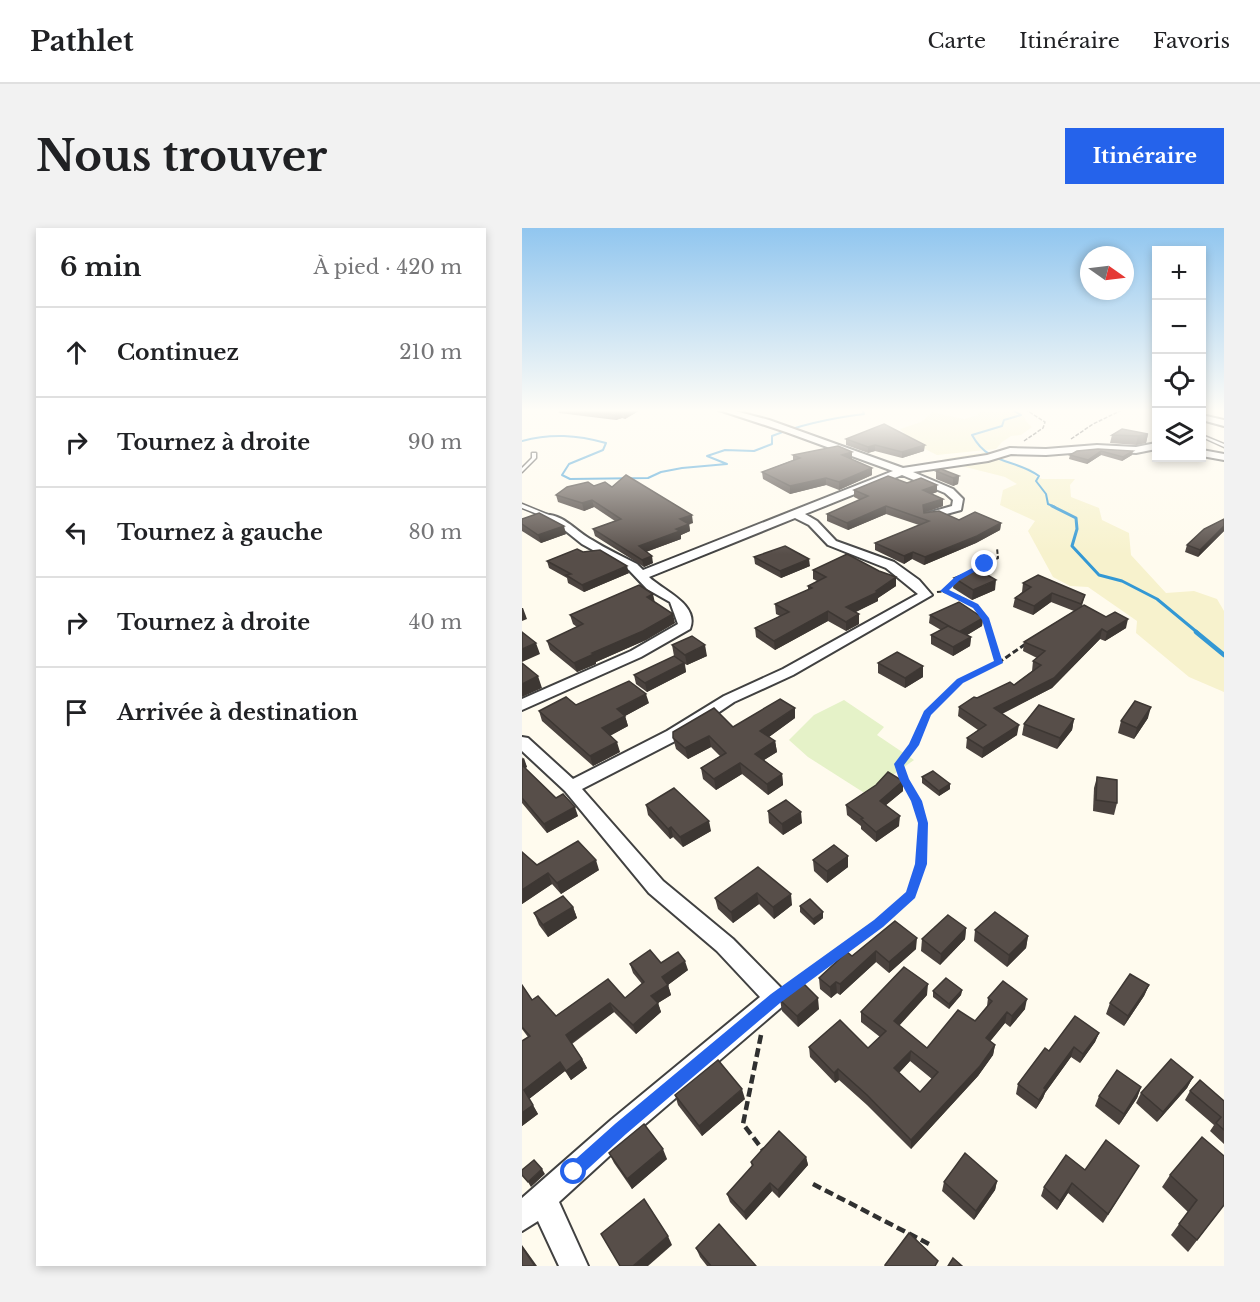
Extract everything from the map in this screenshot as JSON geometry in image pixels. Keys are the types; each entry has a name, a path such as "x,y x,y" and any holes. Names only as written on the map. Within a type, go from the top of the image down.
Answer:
{"street":[{"path":"862,457 949,491 958,499 957,508 928,516"},
{"path":"642,575 902,471 985,457"},
{"path":"572,787 673,735 729,699 788,672 926,595 915,582 890,565 832,543 813,523 797,514"},
{"path":"522,705 636,654 685,626 684,618 675,600 651,586 642,575 586,542 566,526 547,517"},
{"path":"522,742 572,787 656,887 725,945 771,1002 620,1129 532,1209 574,1266"}],"lane":[{"path":"522,471 534,457"},
{"path":"522,506 547,517"}],"path":[{"path":"967,574 998,558 996,548"},
{"path":"926,595 944,591 958,578"},
{"path":"944,591 976,606 986,620 998,663"},
{"path":"763,1150 743,1124 771,1002 878,923 911,894 921,864 923,823 917,801 904,779 899,764 914,745 927,713 960,681 998,663 1031,640"},
{"path":"813,1184 929,1244"}],"shaded area":[{"path":"994,457 1031,469 1034,475 1042,479 1075,479 1070,485 1071,497 1099,508 1102,520 1129,533 1131,555 1166,593 1194,591 1217,599 1224,611 1224,692 1189,677 1136,633 1137,621 1088,587 1070,586 1053,577 1028,531 1035,521 1000,505 1003,490 1017,484 1005,477 950,463 944,459"}],"green space":[{"path":"844,700 884,727 877,735 914,760 866,794 808,757 789,740 814,715"}],"building":[{"path":"848,457 872,468 839,482 826,478 790,486 762,472 800,458"},
{"path":"941,469 959,476 953,478 936,471"},
{"path":"626,475 692,515 680,519 689,524 676,529 680,531 639,546 652,556 642,560 593,529 621,519 592,500 582,503 556,495 567,487 588,482 594,486 605,482 612,487"},
{"path":"888,476 907,483 921,478 937,485 923,490 943,499 923,505 924,513 939,511 959,520 975,512 1001,523 977,536 925,557 913,552 904,556 875,543 929,521 886,506 847,523 827,514 868,496 854,490"},
{"path":"539,513 564,526 538,535 522,524 522,519"},
{"path":"1224,519 1224,526 1200,550 1187,545 1204,529"},
{"path":"785,546 809,559 780,571 754,557"},
{"path":"577,549 583,552 600,550 627,566 582,585 566,575 571,574 547,561"},
{"path":"847,554 896,577 876,591 878,592 846,607 859,614 846,622 828,611 774,641 755,628 789,612 775,604 812,588 808,586 826,577 813,570"},
{"path":"977,569 996,580 973,590 954,578"},
{"path":"1038,575 1085,595 1081,604 1052,593 1034,606 1015,598 1031,587 1023,583"},
{"path":"639,585 653,594 647,597 673,614 643,631 574,663 547,641 583,624 570,615"},
{"path":"959,602 983,618 959,632 930,615"},
{"path":"1084,605 1106,617 1115,612 1128,619 1107,632 1102,629 1054,678 994,708 1019,725 983,748 967,738 986,725 959,707 974,697 977,698 1010,682 1014,685 1041,665 1033,661 1045,651 1024,642"},
{"path":"948,626 971,637 953,647 931,635"},
{"path":"522,632 536,643 522,649"},
{"path":"692,636 705,645 685,655 672,645"},
{"path":"897,652 923,666 905,678 878,663"},
{"path":"674,656 684,663 645,683 634,675"},
{"path":"522,663 538,676 522,684"},
{"path":"629,681 646,694 617,709 625,716 602,728 617,742 590,756 539,711 566,697 576,705"},
{"path":"780,699 795,708 760,731 775,741 755,754 782,774 767,784 740,763 714,779 701,768 726,753 709,736 685,748 673,738 673,732 714,708 733,727"},
{"path":"1135,701 1151,707 1137,728 1121,721"},
{"path":"1039,705 1074,719 1060,738 1024,724"},
{"path":"522,765 556,798 563,794 575,807 544,824 522,798"},
{"path":"933,771 950,784 939,791 922,777"},
{"path":"888,772 903,781 880,801 900,816 876,832 846,805 876,785"},
{"path":"1097,777 1117,780 1117,803 1096,800"},
{"path":"674,788 709,821 680,837 671,827 668,829 646,805"},
{"path":"786,800 801,812 782,824 768,811"},
{"path":"578,841 596,860 557,883 548,873 522,890 522,852 537,865"},
{"path":"834,845 848,856 827,871 813,860"},
{"path":"758,867 791,894 773,907 757,893 731,912 715,898"},
{"path":"563,896 573,907 543,925 534,913"},
{"path":"810,899 823,912 813,919 800,906"},
{"path":"995,912 1028,936 1009,955 975,930"},
{"path":"948,915 966,928 941,954 922,939"},
{"path":"895,921 917,938 889,962 876,951 840,984 836,982 830,987 819,978 847,952 852,956"},
{"path":"650,950 661,963 678,952 685,961 662,977 668,985 651,996 658,1003 633,1025 610,1003 566,1035 582,1059 566,1071 560,1062 524,1090 533,1105 522,1113 522,1041 530,1036 522,1027 522,985 532,1000 538,996 556,1016 608,979 625,998 644,982 630,964"},
{"path":"904,967 928,984 894,1021 927,1048 958,1010 975,1021 992,1001 988,998 1003,981 1027,999 1012,1016 1007,1012 986,1038 995,1045 980,1066 911,1140 867,1095 838,1069 834,1073 809,1047 840,1020 868,1048 886,1031 861,1012","holes":["911,1051 938,1072 920,1092 894,1068"]},
{"path":"1130,974 1149,985 1128,1016 1110,1003"},
{"path":"946,978 962,990 949,1004 933,991"},
{"path":"802,982 818,998 797,1016 780,1000"},
{"path":"1075,1016 1099,1033 1083,1054 1074,1047 1044,1088 1046,1089 1039,1100 1018,1084 1045,1048 1049,1051"},
{"path":"1171,1059 1193,1077 1163,1112 1141,1093"},
{"path":"718,1060 742,1089 699,1126 675,1095"},
{"path":"1117,1070 1141,1087 1124,1114 1099,1096"},
{"path":"1200,1080 1224,1101 1224,1130 1216,1123 1221,1117 1190,1091"},
{"path":"644,1124 663,1149 627,1179 609,1153"},
{"path":"779,1131 806,1157 778,1190 770,1183 744,1212 727,1194 753,1165 751,1162"},
{"path":"1202,1137 1224,1156 1224,1205 1197,1240 1179,1224 1197,1200 1170,1175"},
{"path":"1106,1140 1139,1166 1108,1214 1072,1183 1060,1201 1044,1187 1066,1155 1085,1170"},
{"path":"965,1153 997,1181 976,1211 944,1182"},
{"path":"534,1160 542,1169 528,1182 522,1175 522,1170"},
{"path":"644,1199 668,1236 633,1266 620,1266 601,1234"},
{"path":"719,1224 756,1266 711,1266 696,1248"},
{"path":"909,1233 938,1261 935,1266 885,1266"},
{"path":"522,1247 535,1266 522,1266"},
{"path":"953,1258 962,1266 948,1266"}],"waterway":[{"path":"585,457 569,464 562,475 570,479 648,478 661,472 682,468 727,464 711,457"},
{"path":"995,457 1030,470 1039,476 1036,481 1046,494 1048,504 1055,507"},
{"path":"1052,506 1076,518 1077,529 1072,546 1099,575 1122,581 1157,599 1198,633"},
{"path":"1196,632 1224,655"}],"route":[{"path":"574,1172 620,1129 776,999 878,923 911,894 921,864 923,823 917,801 904,779 899,764 914,745 927,713 960,681 998,663 986,620 976,606 944,591 958,578 985,564"}]}
